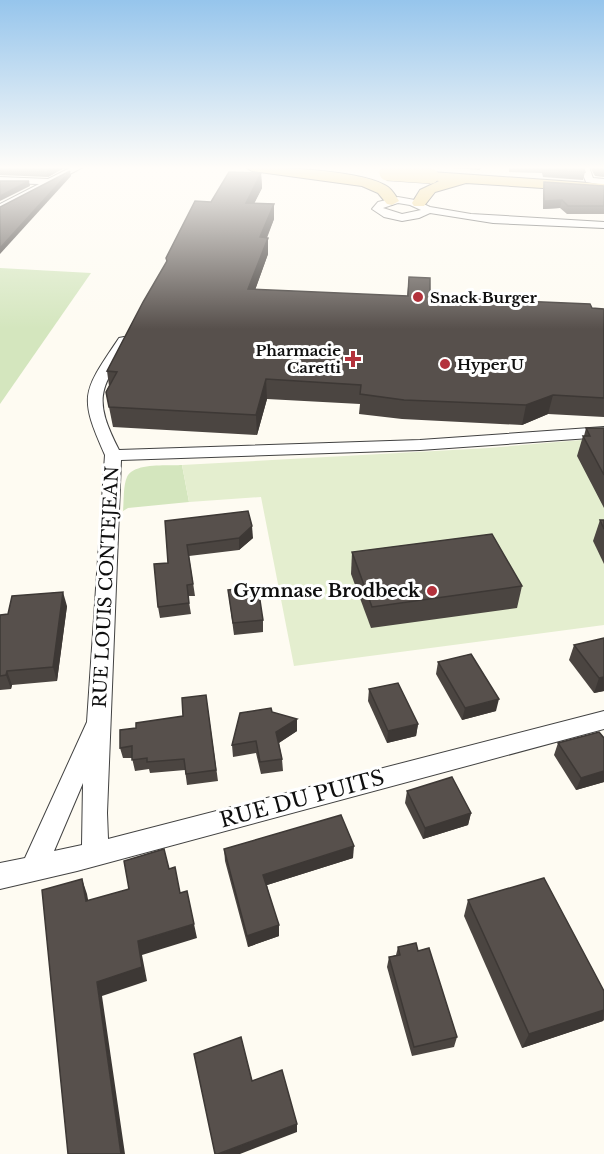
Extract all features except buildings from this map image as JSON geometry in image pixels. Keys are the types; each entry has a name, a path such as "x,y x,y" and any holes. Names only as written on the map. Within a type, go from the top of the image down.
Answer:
{"street":[{"path":"525,221 604,225"},
{"path":"133,325 99,383 94,399 96,415 113,455 350,447 539,438 604,432"},
{"name":"RUE LOUIS CONTEJEAN","path":"95,854 94,813 113,455"},
{"name":"RUE LOUIS CONTEJEAN","path":"34,868 99,718"},
{"name":"RUE DU PUITS","path":"0,876 95,854 604,720"}],"green space":[{"path":"0,268 91,273 0,404"},
{"path":"604,438 604,625 294,666 261,497 189,502 182,465 489,448"},
{"path":"182,465 189,502 128,508 123,511 125,485 131,472 144,467"}],"place":[{"name":"Snack Burger","path":"418,297"},
{"name":"Pharmacie Caretti","path":"353,359"},
{"name":"Hyper U","path":"445,364"},
{"name":"Gymnase Brodbeck","path":"432,591"}]}
